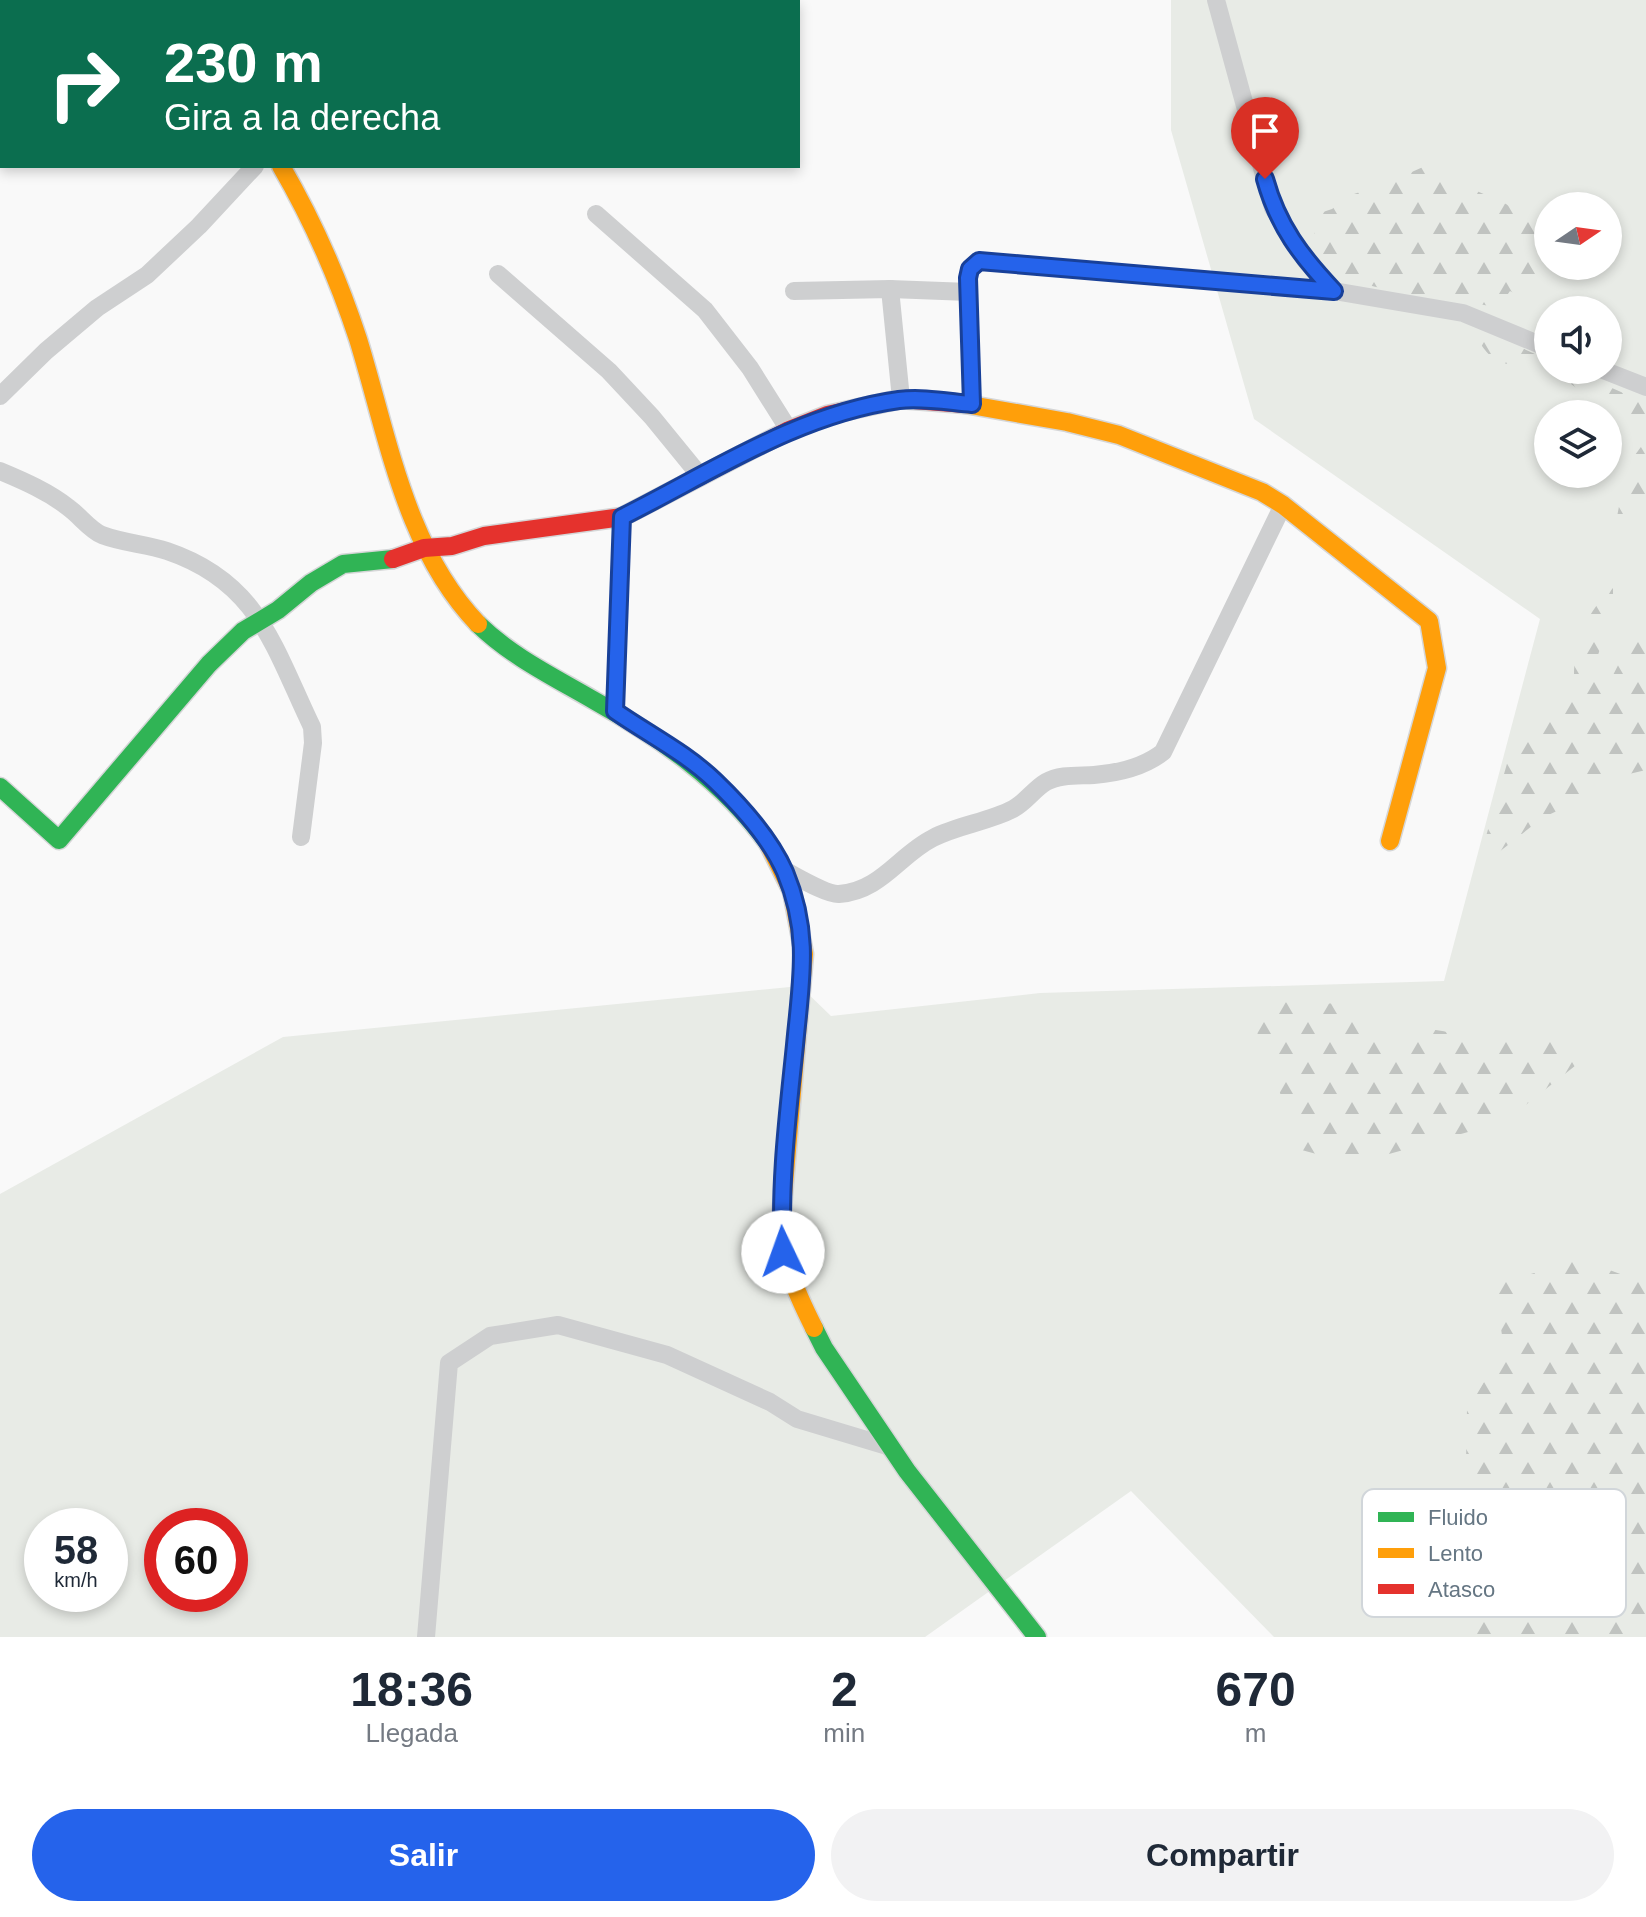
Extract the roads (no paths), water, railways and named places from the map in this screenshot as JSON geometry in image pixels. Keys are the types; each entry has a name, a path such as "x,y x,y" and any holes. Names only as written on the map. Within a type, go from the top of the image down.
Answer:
{"street":[{"path":"1216,0 1273,208 1306,261 1334,291"},
{"path":"0,396 87,317 147,275 199,226 253,168"},
{"path":"282,168 297,190 345,299 401,484 424,548 449,591 480,626 539,669 615,711 715,781 746,814 773,849 784,870 798,915 804,954 782,1183 783,1252 792,1284 809,1321 847,1385 890,1447 1037,1637"},
{"path":"297,190 301,168"},
{"path":"596,214 705,310 750,368 789,430"},
{"path":"972,404 970,269 979,261 1334,291 1463,313 1534,342"},
{"path":"498,274 609,371 701,477"},
{"path":"794,291 890,289 969,292"},
{"path":"890,289 901,399"},
{"path":"1622,378 1646,387"},
{"path":"0,787 59,840 209,664 243,631 343,564 398,558 424,548 452,546 512,531 622,517 789,430 827,415 901,399 972,404 1033,414 1119,435 1262,492 1283,505 1429,621 1437,668 1390,841"},
{"path":"0,471 30,483 68,507 99,534 167,551 212,570 238,591 261,619 312,727 313,743 301,837"},
{"path":"784,870 836,895 869,886 931,839 1013,809 1047,782 1063,776 1099,774 1152,761 1163,752 1283,505"},
{"path":"615,711 622,517"},
{"path":"426,1637 449,1363 490,1336 558,1325 667,1355 770,1402 797,1419 890,1447"}]}
